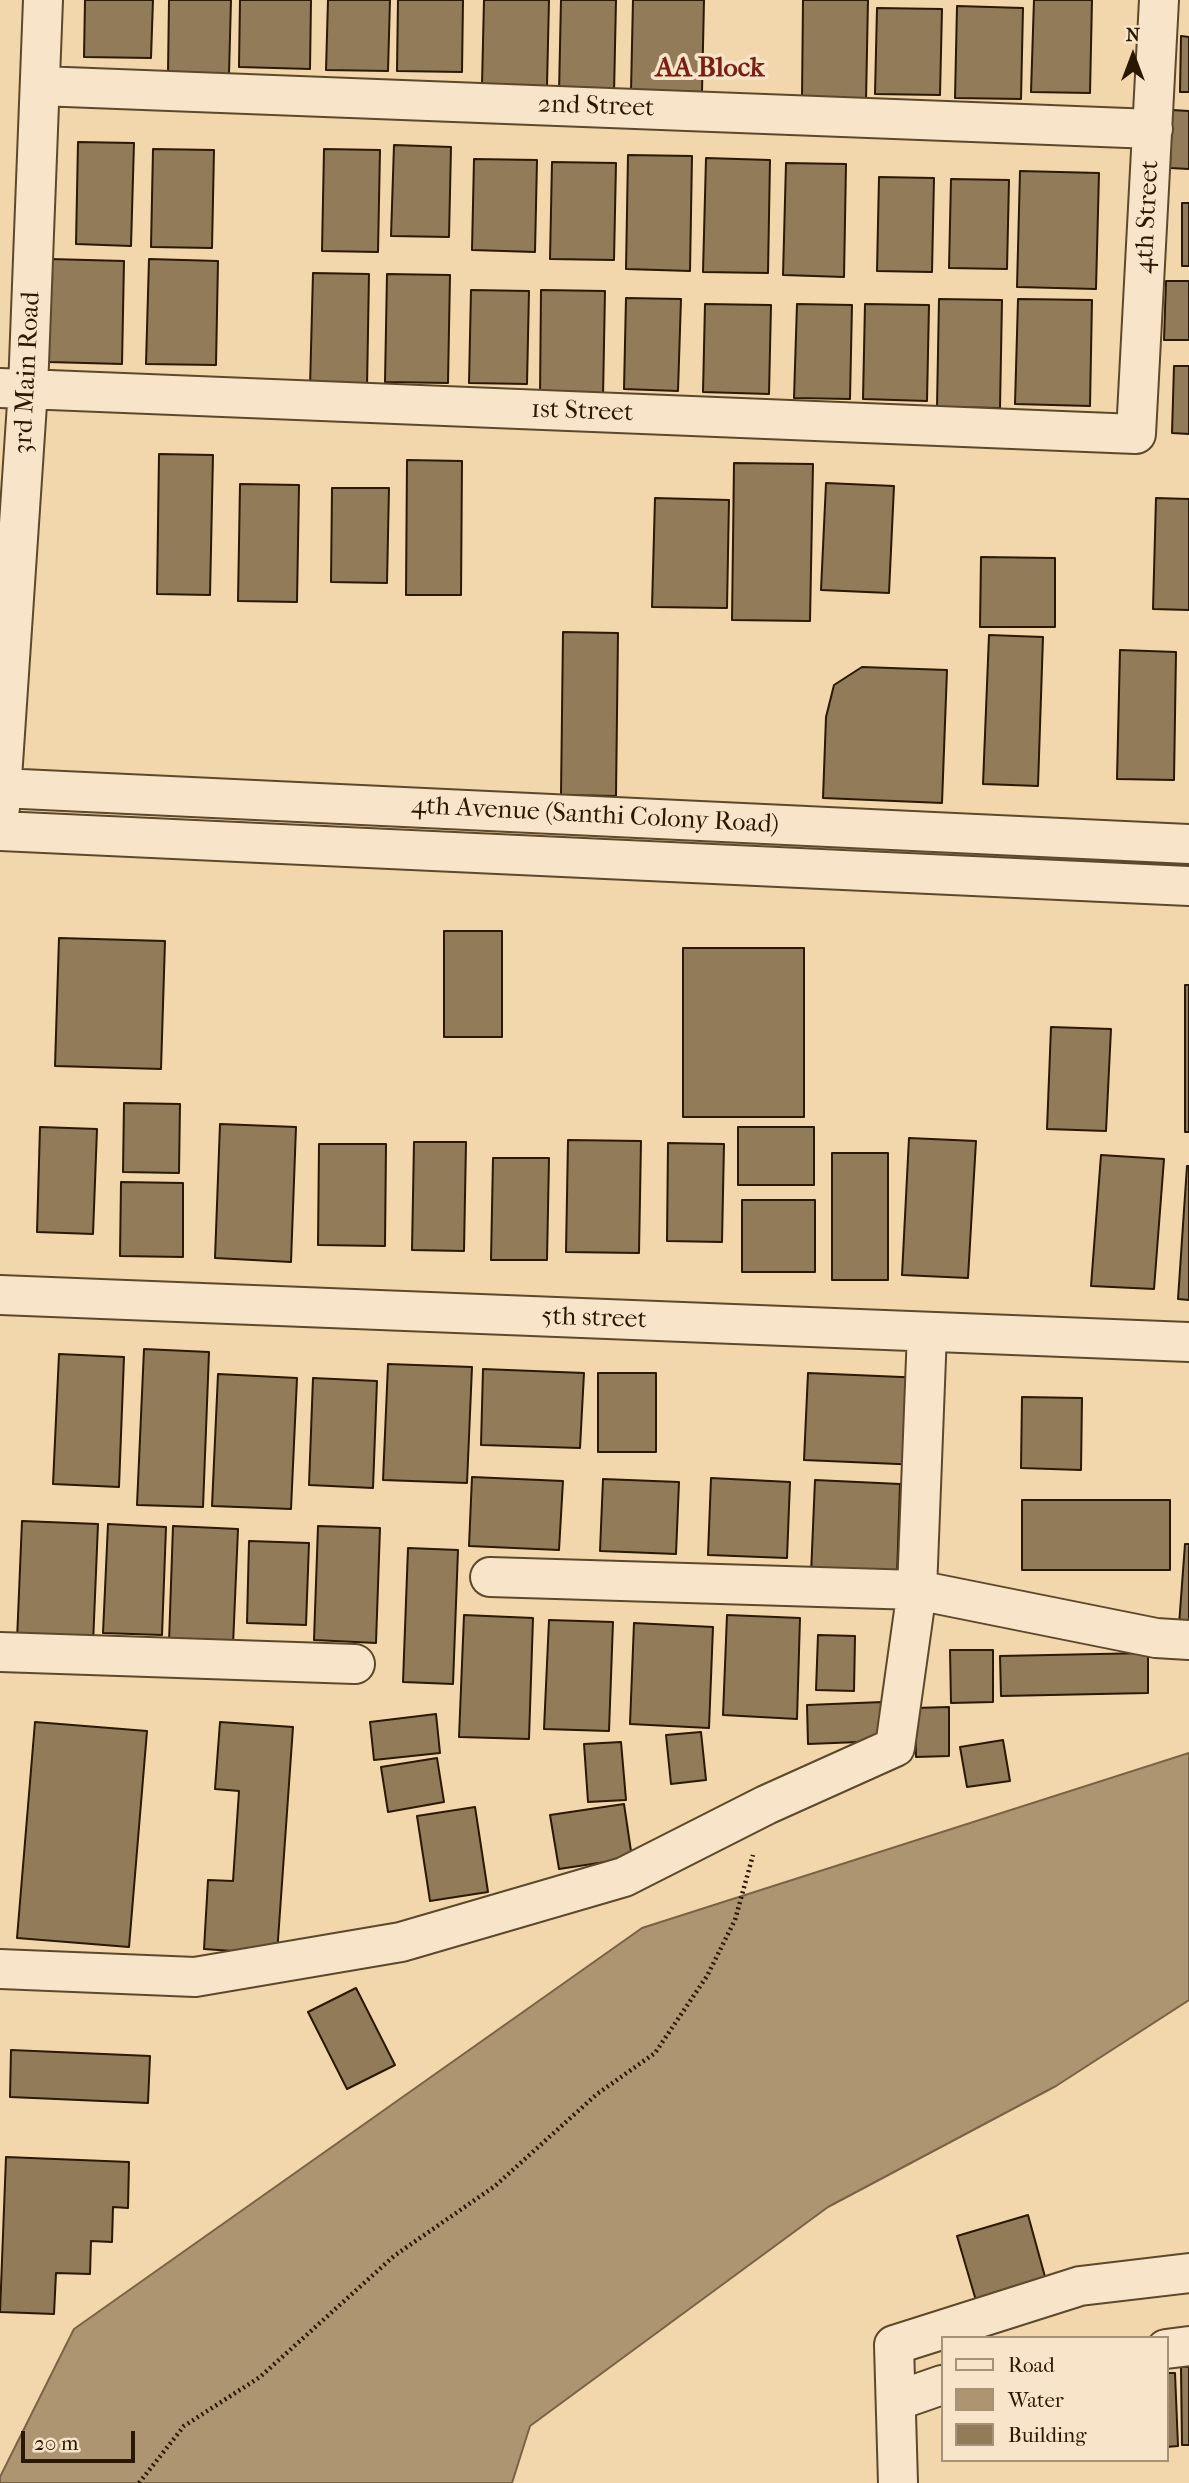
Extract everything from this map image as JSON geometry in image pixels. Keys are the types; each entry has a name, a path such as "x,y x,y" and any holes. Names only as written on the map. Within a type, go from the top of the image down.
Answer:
{"street":[{"name":"3rd Main Road","path":"0,808 14,389 40,86 43,0"},
{"name":"4th Street","path":"1136,434 1159,0"},
{"name":"2nd Street","path":"40,86 1153,129"},
{"name":"1st Street","path":"14,389 1136,434"},
{"name":"4th Avenue (Santhi Colony Road)","path":"0,788 1189,844"},
{"name":"4th Avenue (Santhi Colony Road)","path":"0,831 1189,886"},
{"name":"5th street","path":"0,1295 1189,1342"},
{"path":"0,1969 195,1977 401,1942 624,1877 766,1805 895,1747 917,1590 927,1332"},
{"path":"490,1577 917,1590 1156,1638 1189,1640"},
{"path":"0,1652 355,1664"},
{"path":"890,2482 895,2401 894,2345 1080,2286 1189,2273"},
{"path":"1168,2349 1189,2346"},
{"path":"895,2401 940,2386"}],"path":[{"path":"139,2483 184,2426 260,2376 394,2256 495,2186 597,2094 655,2053 707,1976 736,1920 766,1805"}],"water":[{"path":"1189,1753 1189,2000 1056,2086 828,2207 530,2426 512,2483 0,2483 0,2477 74,2329 642,1928"}],"building":[{"path":"85,0 153,0 151,58 84,57"},
{"path":"169,0 231,0 229,74 168,73"},
{"path":"240,0 311,0 310,69 239,67"},
{"path":"328,0 390,0 388,71 326,70"},
{"path":"398,0 463,0 462,72 397,71"},
{"path":"484,0 549,0 547,86 482,85"},
{"path":"561,0 616,0 614,94 559,93"},
{"path":"633,0 704,0 702,92 631,91"},
{"path":"803,0 868,0 866,101 802,99"},
{"path":"1034,0 1092,0 1090,93 1031,92"},
{"path":"957,6 1023,8 1021,99 955,98"},
{"path":"877,8 942,9 940,95 875,94"},
{"path":"1181,36 1189,37 1189,92 1180,92"},
{"path":"1172,110 1189,111 1189,169 1170,168"},
{"path":"78,142 134,143 131,246 76,244"},
{"path":"394,145 451,147 449,237 391,236"},
{"path":"153,149 214,150 212,248 151,247"},
{"path":"324,149 380,150 378,252 322,251"},
{"path":"628,155 692,156 690,271 626,269"},
{"path":"706,158 770,160 768,273 703,272"},
{"path":"474,159 537,160 535,252 472,250"},
{"path":"552,162 616,163 614,260 550,259"},
{"path":"786,163 846,164 844,277 783,275"},
{"path":"1020,171 1099,173 1096,289 1017,287"},
{"path":"879,177 934,178 932,272 877,271"},
{"path":"951,179 1009,180 1007,269 949,268"},
{"path":"1182,203 1189,203 1189,266 1182,266"},
{"path":"50,259 124,261 122,364 48,362"},
{"path":"149,259 218,261 216,365 146,364"},
{"path":"313,273 369,274 367,388 310,387"},
{"path":"387,274 450,275 448,383 385,382"},
{"path":"1166,281 1189,281 1189,340 1164,340"},
{"path":"471,290 529,291 527,384 469,383"},
{"path":"541,290 605,291 603,397 540,396"},
{"path":"626,298 681,299 678,391 624,389"},
{"path":"939,299 1002,300 1000,408 937,407"},
{"path":"1018,299 1092,300 1090,406 1015,404"},
{"path":"705,304 771,305 769,394 703,392"},
{"path":"797,304 852,305 850,399 794,398"},
{"path":"865,304 929,305 927,401 863,399"},
{"path":"1174,366 1189,366 1189,434 1172,433"},
{"path":"159,454 213,455 210,595 157,594"},
{"path":"407,460 462,461 461,595 406,595"},
{"path":"734,463 813,464 810,621 732,620"},
{"path":"826,483 894,486 889,593 821,590"},
{"path":"240,484 299,485 297,602 238,601"},
{"path":"332,488 389,488 387,583 331,582"},
{"path":"655,498 729,500 727,608 652,607"},
{"path":"1156,498 1189,499 1189,610 1153,609"},
{"path":"981,557 1055,558 1055,627 980,627"},
{"path":"563,632 618,633 616,796 561,795"},
{"path":"989,635 1043,637 1038,786 983,784"},
{"path":"1120,650 1176,652 1174,780 1117,779"},
{"path":"862,667 947,670 942,803 823,798 826,717 834,685"},
{"path":"444,931 502,931 502,1037 444,1037"},
{"path":"59,938 165,941 161,1069 55,1066"},
{"path":"683,948 804,948 804,1117 683,1117"},
{"path":"1185,985 1189,985 1189,1132 1185,1132"},
{"path":"1051,1027 1111,1029 1106,1131 1047,1129"},
{"path":"124,1103 180,1104 179,1173 123,1172"},
{"path":"220,1124 296,1127 291,1262 215,1258"},
{"path":"40,1127 97,1129 93,1234 37,1232"},
{"path":"738,1127 814,1127 814,1185 738,1185"},
{"path":"909,1138 976,1141 968,1278 902,1275"},
{"path":"568,1140 641,1141 639,1253 566,1252"},
{"path":"414,1142 466,1142 464,1251 412,1250"},
{"path":"668,1143 724,1144 722,1242 667,1241"},
{"path":"319,1144 386,1144 385,1246 318,1245"},
{"path":"832,1153 888,1153 888,1280 832,1280"},
{"path":"1101,1155 1164,1159 1154,1289 1091,1286"},
{"path":"493,1158 549,1158 547,1260 491,1260"},
{"path":"1189,1166 1189,1300 1178,1299"},
{"path":"121,1182 183,1183 183,1257 120,1256"},
{"path":"742,1200 815,1200 815,1272 742,1272"},
{"path":"144,1349 209,1352 203,1507 137,1505"},
{"path":"59,1354 124,1357 119,1487 53,1484"},
{"path":"388,1364 472,1367 467,1483 383,1480"},
{"path":"483,1369 584,1373 580,1448 481,1445"},
{"path":"598,1373 656,1373 656,1452 598,1452"},
{"path":"808,1373 925,1378 921,1465 804,1460"},
{"path":"218,1374 297,1378 291,1509 212,1506"},
{"path":"313,1378 377,1381 373,1488 309,1485"},
{"path":"1022,1397 1082,1398 1081,1470 1021,1468"},
{"path":"472,1477 563,1481 559,1550 469,1546"},
{"path":"711,1478 790,1482 787,1558 708,1555"},
{"path":"603,1479 679,1482 676,1554 600,1551"},
{"path":"815,1480 900,1484 897,1578 811,1574"},
{"path":"1022,1500 1170,1500 1170,1570 1022,1570"},
{"path":"22,1521 98,1524 93,1644 17,1640"},
{"path":"108,1524 166,1527 162,1635 103,1633"},
{"path":"173,1526 238,1529 233,1645 169,1642"},
{"path":"318,1526 380,1528 376,1643 314,1640"},
{"path":"249,1541 309,1543 306,1625 247,1623"},
{"path":"1185,1544 1189,1544 1189,1626 1179,1625"},
{"path":"408,1548 458,1550 453,1684 403,1682"},
{"path":"464,1615 533,1618 529,1739 459,1737"},
{"path":"727,1615 800,1618 797,1719 723,1715"},
{"path":"549,1620 613,1622 609,1731 544,1729"},
{"path":"634,1623 713,1627 709,1728 630,1724"},
{"path":"818,1635 855,1636 854,1691 816,1690"},
{"path":"950,1650 993,1650 993,1702 951,1703"},
{"path":"1148,1653 1148,1693 1001,1696 1000,1656"},
{"path":"883,1702 885,1741 808,1744 807,1705"},
{"path":"949,1707 949,1756 916,1757 915,1708"},
{"path":"436,1714 440,1753 374,1760 370,1722"},
{"path":"35,1722 147,1731 129,1947 17,1938"},
{"path":"220,1722 293,1727 277,1954 204,1949 208,1880 233,1881 239,1791 215,1789"},
{"path":"701,1732 706,1780 671,1784 666,1735"},
{"path":"1003,1740 1010,1781 967,1787 960,1747"},
{"path":"621,1742 626,1800 588,1802 584,1744"},
{"path":"437,1758 444,1802 388,1812 381,1767"},
{"path":"624,1804 632,1858 559,1869 550,1815"},
{"path":"475,1807 488,1892 430,1901 417,1816"},
{"path":"356,1988 395,2065 347,2089 308,2012"},
{"path":"11,2050 150,2056 148,2103 10,2097"},
{"path":"6,2157 129,2162 128,2208 113,2207 112,2242 91,2241 90,2274 56,2273 54,2314 0,2312"},
{"path":"1028,2215 1047,2284 977,2304 957,2236"},
{"path":"1181,2367 1189,2367 1189,2445 1182,2445"},
{"path":"1168,2373 1175,2373 1178,2446 1168,2447"}],"district":[{"name":"AA Block","path":"710,69"}]}
